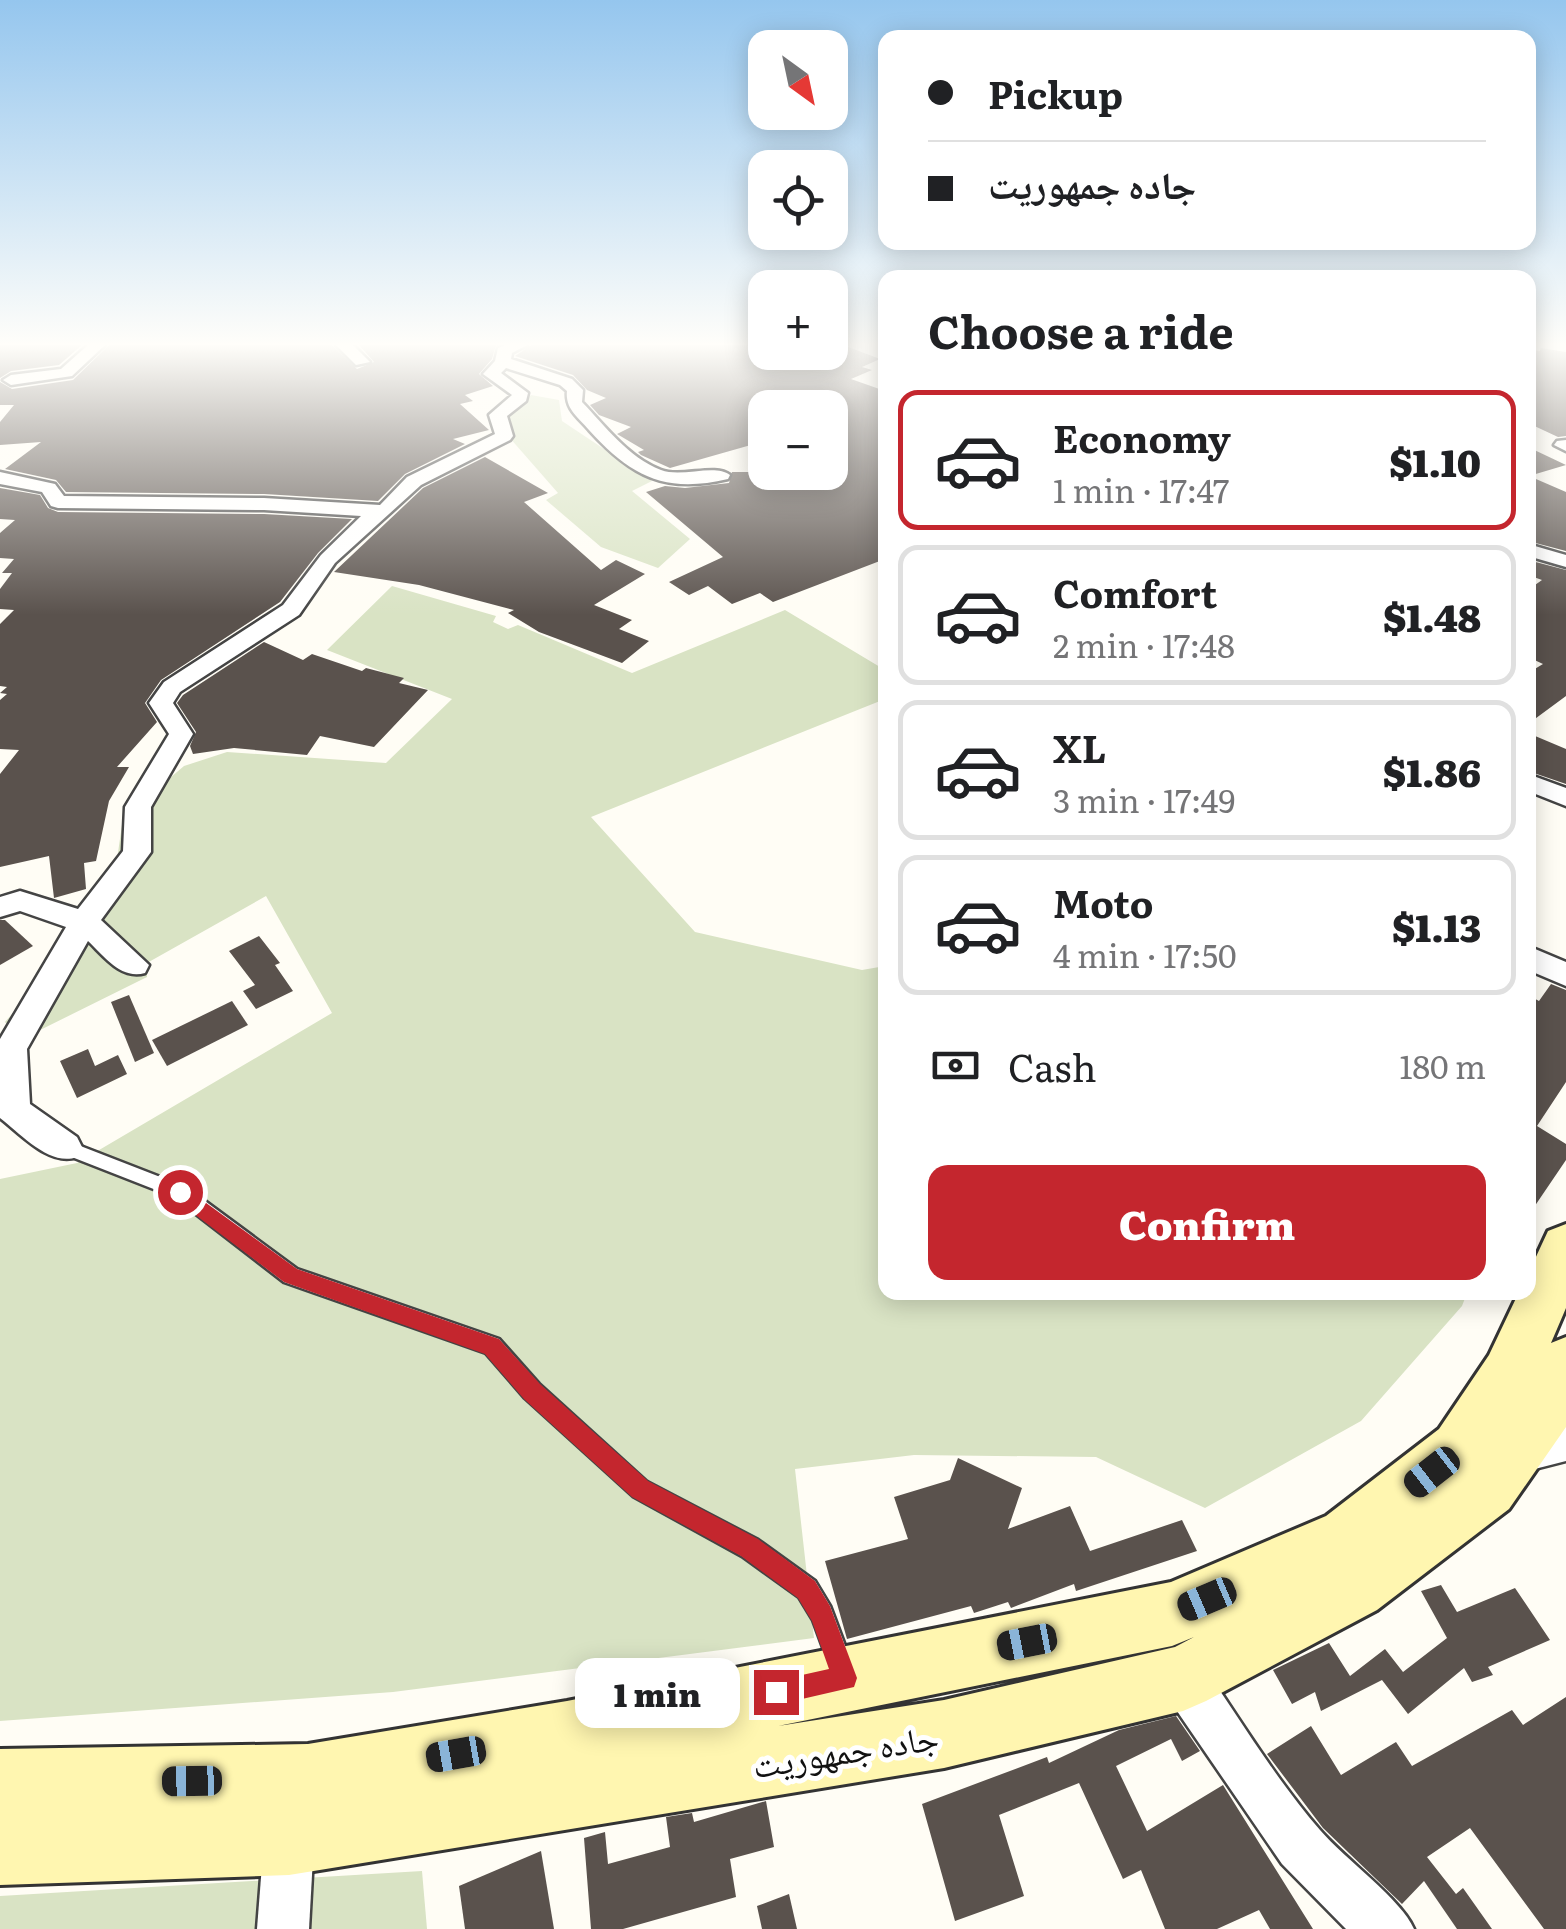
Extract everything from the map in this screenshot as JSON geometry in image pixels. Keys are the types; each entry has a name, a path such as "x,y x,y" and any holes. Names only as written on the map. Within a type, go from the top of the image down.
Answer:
{"main road":[{"name":"جاده جمهوریت","path":"0,1784 308,1780 567,1735 1172,1614 1348,1538 1460,1450 1509,1374 1566,1248"},
{"name":"جاده جمهوریت","path":"0,1849 289,1838 944,1734 1183,1678 1355,1588 1488,1488 1539,1445 1550,1402 1566,1364"}],"street":[{"path":"0,478 48,488 58,502 264,504 377,511 386,510 414,482 504,435"},
{"path":"601,435 614,450 638,466 682,482 721,474"},
{"path":"65,1147 7,1105 11,1048 84,922 137,852 138,807 181,734 160,703 172,687 208,661 291,610 328,559 377,511"},
{"path":"1536,553 1566,562"},
{"path":"1536,785 1566,798"},
{"path":"0,907 20,900 84,922 134,965"},
{"path":"1536,961 1566,975"},
{"path":"1183,1678 1315,1866 1359,1909 1388,1929"},
{"path":"282,1929 289,1838"}],"lane":[{"path":"65,1147 180,1192 291,1276 492,1346 532,1391 640,1489 750,1548 806,1589 822,1614 845,1678"}],"green space":[{"path":"583,435 652,481 632,491 690,539 658,568 601,547 546,500 558,493 509,437"},
{"path":"392,586 496,616 493,622 508,629 518,625 632,673 785,610 878,666 878,702 591,817 695,932 862,970 878,967 878,1300 1464,1300 1462,1306 1361,1421 1205,1508 1096,1457 914,1455 795,1469 814,1638 393,1692 0,1721 0,1179 77,1163 332,1013 266,896 147,963 147,977 20,1040 5,1022 111,901 123,818 184,766 227,752 386,763 452,699 327,650"},
{"path":"422,1871 427,1929 0,1929 0,1896"}],"building":[{"path":"0,435 469,435 453,439 465,444 405,474 378,501 264,494 66,492 56,480 5,469 41,442 0,445"},
{"path":"619,435 748,435 748,446 670,468 638,452 644,450"},
{"path":"848,435 878,435 878,562 773,602 760,593 732,604 708,586 689,595 669,582 723,557 646,492 665,486 729,483 732,472 748,472 748,490 848,490"},
{"path":"1536,451 1566,465 1536,474"},
{"path":"485,457 548,493 524,502 601,570 616,560 645,574 594,605 632,620 619,629 649,641 622,663 539,632 508,613 514,610 419,585 334,572 423,488"},
{"path":"1536,479 1566,492 1566,551 1536,543"},
{"path":"0,488 40,495 48,508 58,512 352,519 318,553 280,602 161,680 145,703 157,722 117,767 129,767 109,801 96,861 84,863 86,889 54,898 49,856 0,867 0,774 19,750 0,749 0,700 7,694 0,693 7,687 0,686 0,624 14,610 0,609 0,589 12,573 2,573 14,559 0,558 0,533 15,520 0,519"},
{"path":"1536,562 1566,570 1566,696 1536,718 1536,668 1543,664 1536,661 1536,584 1542,580 1536,578"},
{"path":"264,642 303,660 312,654 362,671 366,668 404,678 399,683 428,690 374,747 320,736 307,755 234,748 193,754 190,746 196,732 177,703 183,695"},
{"path":"1536,736 1566,749 1566,784 1536,774"},
{"path":"0,920 5,920 33,946 0,965"},
{"path":"259,936 280,963 275,965 293,991 256,1009 243,991 255,985 229,951"},
{"path":"1551,984 1566,990 1566,1082 1537,1126 1566,1144 1566,1160 1536,1204 1536,999 1539,1001"},
{"path":"129,995 154,1053 135,1062 111,1002"},
{"path":"232,1001 248,1025 167,1066 152,1040"},
{"path":"88,1049 95,1066 118,1055 127,1074 77,1098 60,1061"},
{"path":"958,1458 1022,1488 1008,1529 1070,1506 1090,1551 1182,1520 1197,1551 1076,1591 1074,1584 1011,1608 1008,1602 974,1613 971,1606 847,1639 825,1561 908,1539 894,1497 950,1480"},
{"path":"1441,1585 1457,1612 1515,1588 1550,1640 1488,1667 1493,1675 1472,1682 1464,1668 1408,1714 1382,1680 1321,1711 1315,1692 1292,1704 1273,1670 1329,1643 1350,1676 1385,1649 1403,1672 1447,1638 1421,1591"},
{"path":"1566,1697 1566,1929 1544,1929 1470,1828 1427,1857 1456,1894 1463,1888 1492,1929 1457,1929 1424,1881 1402,1904 1323,1828 1267,1754 1311,1726 1341,1775 1396,1742 1412,1766 1512,1710 1523,1725"},
{"path":"1176,1716 1200,1751 1182,1761 1171,1739 1116,1766 1147,1831 1223,1785 1313,1929 1270,1929 1259,1910 1217,1929 1165,1929 1141,1870 1123,1879 1079,1783 999,1815 1024,1896 955,1921 922,1804 1047,1757 1049,1763 1119,1730"},
{"path":"766,1801 774,1847 730,1859 736,1897 623,1929 591,1929 584,1838 605,1832 608,1864 670,1847 666,1817 692,1813 694,1822"},
{"path":"541,1851 554,1929 465,1929 459,1886"},
{"path":"789,1894 797,1929 762,1929 757,1906"}],"route":[{"path":"180,1192 291,1276 492,1346 532,1391 640,1489 750,1548 806,1589 822,1614 845,1678 776,1692"}]}
